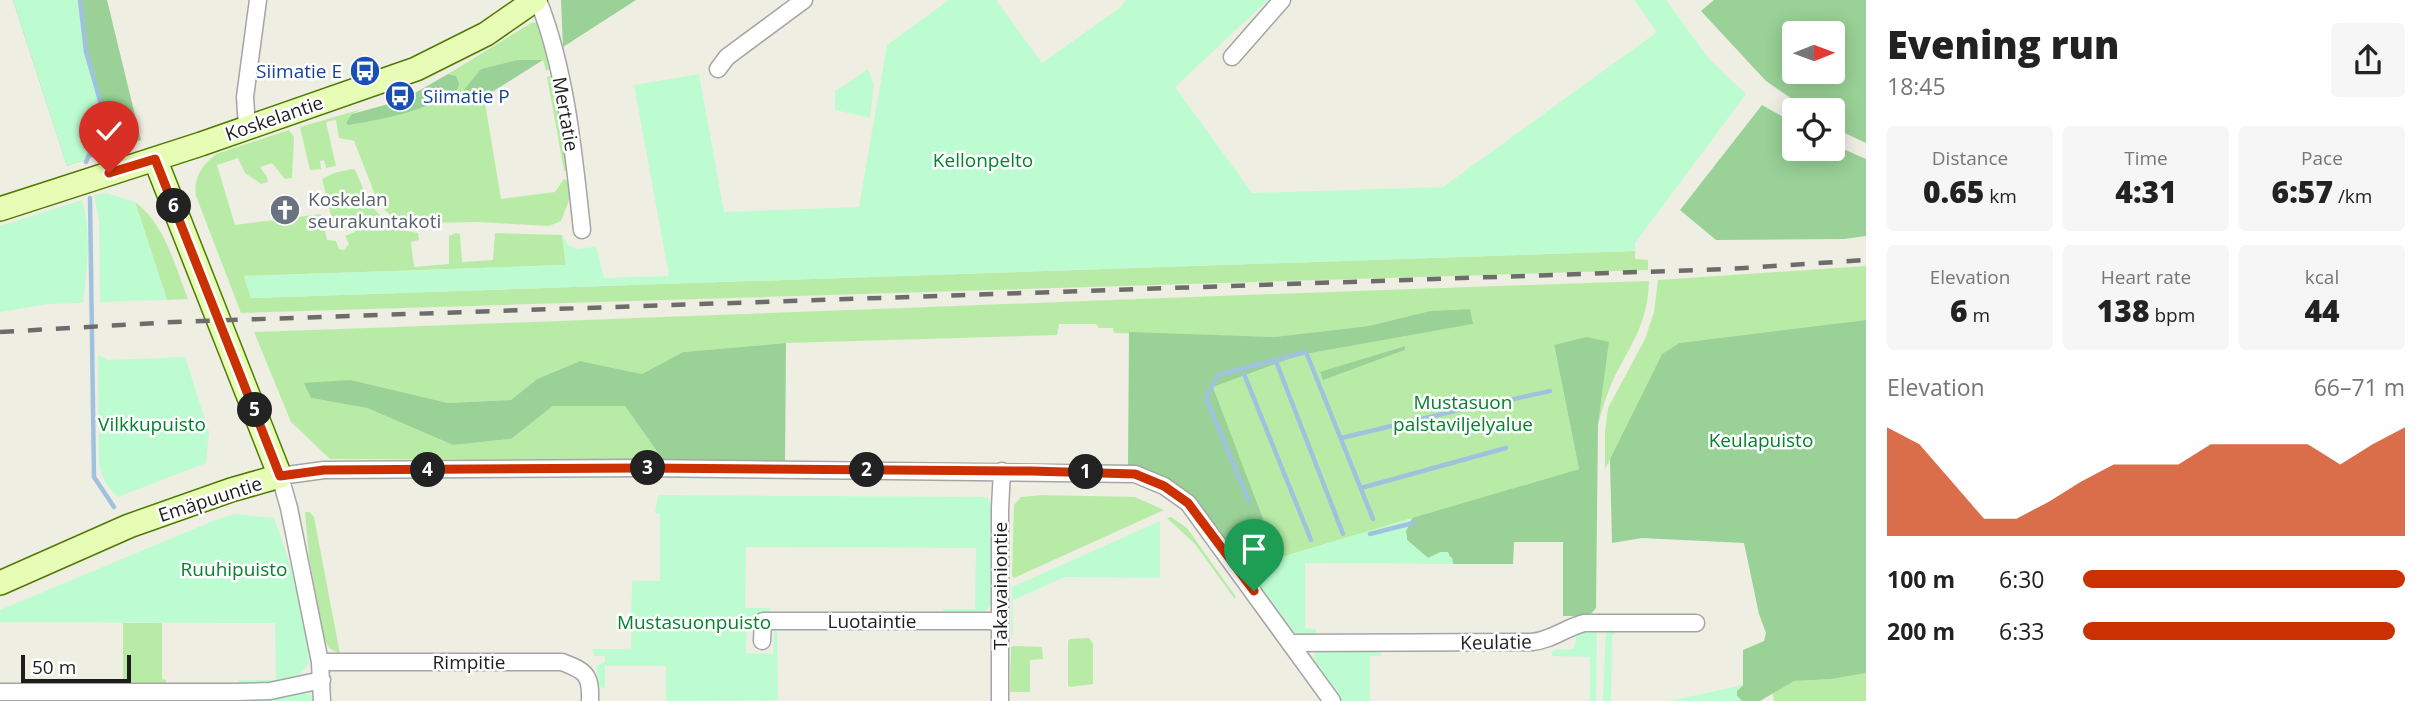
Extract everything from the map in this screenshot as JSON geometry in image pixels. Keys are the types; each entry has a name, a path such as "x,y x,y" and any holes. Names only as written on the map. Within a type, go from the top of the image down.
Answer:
{"street":[{"path":"247,127 245,97 258,0"},
{"name":"Koskelantie","path":"0,209 416,69 486,34 537,0"},
{"name":"Mertatie","path":"537,0 557,60 582,230"},
{"path":"718,69 727,57 804,0"},
{"path":"1231,57 1282,0"},
{"path":"155,159 280,476 320,662 322,701"},
{"name":"Emäpuuntie","path":"0,583 129,526 231,490 280,476 324,470 616,468 1135,474 1164,486 1188,503 1332,701"},
{"name":"Takavainiontie","path":"1000,701 1002,471"},
{"name":"Luotaintie","path":"762,641 763,621 1000,621"},
{"name":"Keulatie","path":"1292,643 1532,642 1547,640 1568,628 1584,623 1696,623"},
{"name":"Rimpitie","path":"320,662 562,662 581,669 590,682 590,701"},
{"path":"0,692 247,692 270,691 322,680"}],"green space":[{"path":"13,0 107,0 141,140 67,166"},
{"path":"13,0 80,0 86,52 105,118 87,159 67,166"},
{"path":"561,0 636,0 563,47"},
{"name":"Kellonpelto","path":"949,0 996,0 1042,63 1121,7 1126,0 1268,0 1175,87 1252,193 1443,187 1657,32 1634,0 1666,0 1709,59 1746,94 1635,243 1635,251 251,298 244,276 566,265 562,235 567,244 576,249 596,247 604,278 669,276 634,85 699,74 724,212 859,207 887,45"},
{"path":"1714,0 1866,0 1866,143 1845,133 1845,98 1791,98 1766,81 1701,11"},
{"path":"539,22 551,68 546,71 543,60 517,60 481,69 464,91 465,98 484,97 501,199 555,192 564,179 571,182 571,195 561,221 549,226 477,222 423,223 394,218 379,205 354,141 339,138 336,120 326,122 336,166 326,168 324,160 320,161 321,169 310,170 300,127 362,109 352,114 348,125 456,76 448,74 531,23"},
{"path":"517,60 543,60 484,97 481,103 465,98 463,91 481,69"},
{"path":"868,69 874,85 870,118 835,110 835,91"},
{"path":"448,74 456,76 459,84 457,90 445,97 419,109 391,117 348,125 346,123 352,114 403,100"},
{"path":"547,77 554,77 568,170 564,171"},
{"path":"1762,105 1782,116 1782,161 1845,161 1845,150 1866,159 1866,236 1844,239 1716,240 1680,210"},
{"path":"289,130 294,137 292,178 285,179 272,163 260,167 268,182 261,184 245,173 238,158 217,165 235,225 321,214 327,240 336,241 339,249 344,250 349,244 345,236 355,232 353,219 333,223 322,179 352,169 355,170 371,203 384,219 404,230 418,233 419,240 411,242 414,267 449,264 449,236 456,233 460,234 462,262 493,260 495,233 562,235 566,265 244,276 251,298 1635,251 1635,259 1648,260 1648,270 241,313 196,196 197,178 203,167 216,154"},
{"path":"107,193 135,202 167,300 100,302 99,221 94,195"},
{"path":"82,200 88,238 83,303 48,304 0,312 0,226"},
{"path":"135,202 162,234 188,299 167,300"},
{"path":"1866,266 1866,320 1679,343 1662,354 1605,469 1608,408 1645,339 1654,312 1658,280"},
{"name":"Mustasuon palstaviljelyalue","path":"1649,281 1642,321 1611,384 1598,425 1609,342 1554,346 1579,469 1278,558 1213,387 1300,355 1472,324 1469,309 1430,311 1368,326 1274,337 1114,333 1113,328 1099,328 1096,324 1059,324 1057,335 786,343 683,352 642,374 580,361 537,379 511,400 448,403 351,380 311,398 367,408 453,445 511,439 553,406 625,406 663,460 330,459 291,422 254,332 603,319","holes":["1404,346 1405,350 1324,379 1320,373"]},
{"path":"1470,309 1473,324 1300,355 1213,387 1278,558 1272,574 1256,584 1177,486 1154,473 1128,467 1129,332 1274,337 1368,326 1430,311"},
{"name":"Keulapuisto","path":"1866,320 1866,673 1832,679 1794,681 1760,701 1742,701 1737,696 1737,691 1743,685 1743,650 1764,641 1766,633 1759,614 1744,543 1642,538 1612,543 1610,459 1662,354 1679,343"},
{"path":"1587,337 1609,342 1598,425 1596,608 1589,616 1563,616 1563,542 1514,542 1513,564 1453,564 1452,558 1441,552 1428,558 1407,540 1406,531 1412,518 1579,469 1554,345"},
{"path":"786,343 785,461 663,460 625,406 553,406 511,439 453,445 367,408 311,398 304,383 351,380 448,403 511,400 537,379 580,361 642,374 683,352"},
{"path":"1405,346 1405,350 1323,380 1320,372"},
{"name":"Vilkkupuisto","path":"98,355 108,360 185,357 209,432 206,463 118,497 110,489 99,462"},
{"name":"Mustasuonpuisto","path":"658,495 987,497 991,503 992,604 981,615 943,613 943,609 975,609 976,548 746,547 745,608 770,608 770,615 747,617 746,653 773,654 774,629 777,628 778,700 666,701 666,666 605,666 605,689 598,686 597,666 605,662 605,656 595,656 592,649 631,649 632,581 660,581 660,514 655,513"},
{"path":"1021,497 1135,497 1164,510 1014,578 1014,505"},
{"path":"305,512 310,512 314,517 340,654 329,648 324,639 309,557"},
{"name":"Ruuhipuisto","path":"236,514 274,518 292,571 305,625 309,662 296,676 288,680 240,686 239,680 276,680 275,623 0,622 0,610 218,519"},
{"path":"1171,517 1187,528 1236,597 1234,598 1195,544 1167,518"},
{"path":"1412,518 1406,531 1407,540 1428,558 1448,552 1453,564 1305,563 1305,628 1316,629 1316,636 1301,638 1292,634 1256,584 1272,574 1278,558"},
{"path":"1160,521 1160,578 1065,577 1013,600 1013,636 1011,635 1012,587"},
{"path":"123,623 162,623 162,679 166,680 164,688 95,687 92,679 123,679"},
{"path":"1594,629 1597,634 1596,701 1590,701 1590,657 1552,656 1552,652 1574,649 1577,634"},
{"path":"1606,629 1614,629 1611,701 1603,701"},
{"path":"1089,638 1093,644 1093,684 1070,687 1068,641"},
{"path":"1013,646 1042,647 1043,659 1030,660 1030,692 1010,692"},
{"path":"1380,649 1381,656 1370,656 1370,701 1340,701 1311,661 1318,650"},
{"path":"1866,673 1866,701 1774,701 1773,693 1794,681 1832,679"},
{"path":"1743,685 1737,691 1737,696 1742,701 1669,701"},
{"path":"301,691 311,695 313,701 232,701 234,699"}],"waterway":[{"path":"80,0 86,52 105,118 86,162"},
{"path":"90,198 94,477 114,507"},
{"path":"1249,502 1206,398 1218,375 1306,352 1373,519"},
{"path":"1277,364 1343,534"},
{"path":"1244,374 1311,540"},
{"path":"1500,402 1550,391"},
{"path":"1341,438 1489,403"},
{"path":"1361,488 1506,448"},
{"path":"1370,534 1413,523"}],"railway":[{"path":"0,332 174,322 1728,269 1866,260"}],"place":[{"name":"Siimatie E","path":"365,71"},
{"name":"Siimatie P","path":"400,96"},
{"name":"Koskelan seurakuntakoti","path":"285,210"}],"route":[{"path":"109,173 155,159 280,476 324,470 644,468 1135,474 1164,486 1188,503 1254,591"}]}
